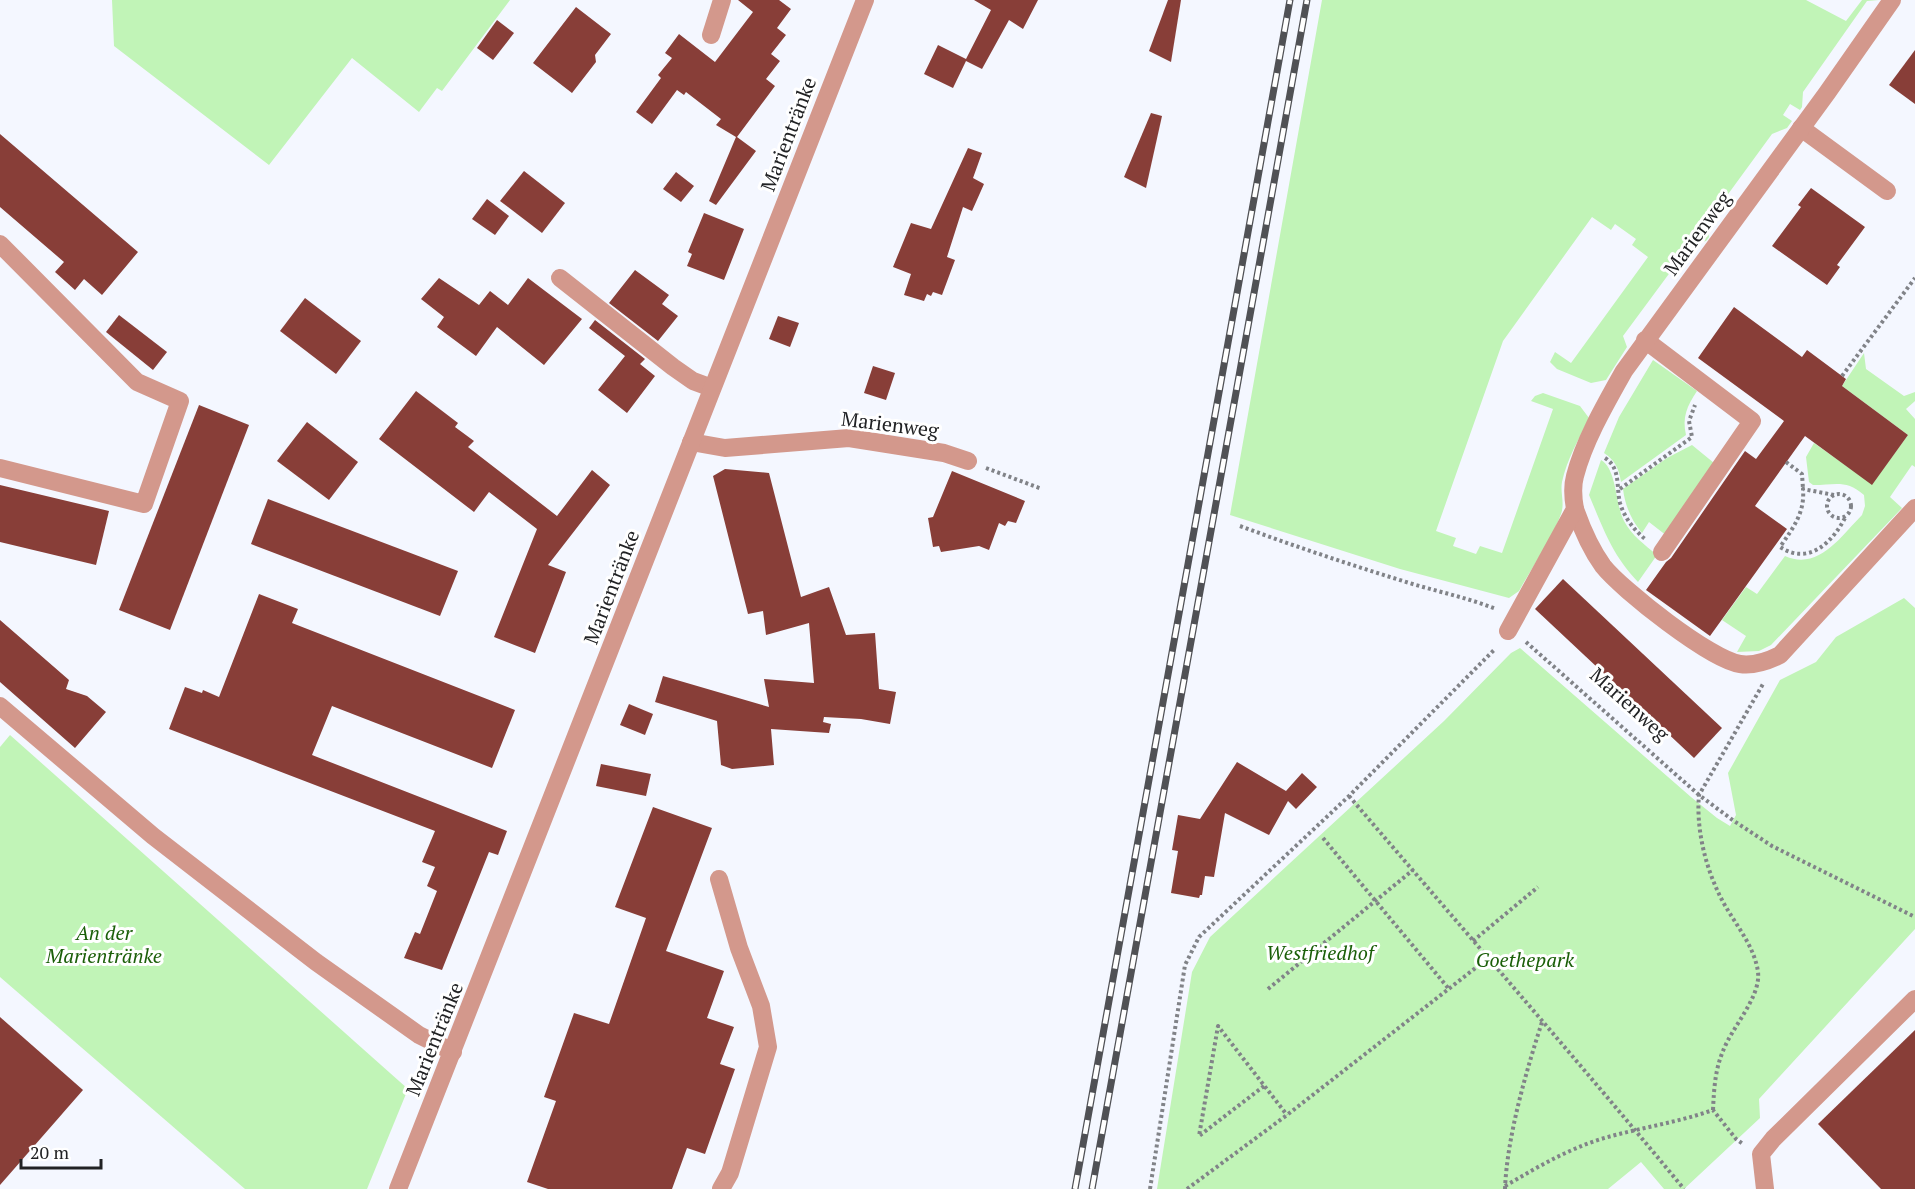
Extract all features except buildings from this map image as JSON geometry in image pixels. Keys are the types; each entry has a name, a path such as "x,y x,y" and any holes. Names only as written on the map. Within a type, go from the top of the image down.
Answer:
{"street":[{"path":"711,35 722,0"},
{"name":"Marientränke","path":"398,1189 865,0"},
{"name":"Marienweg","path":"1770,660 1741,664 1710,652 1640,601 1605,568 1591,549 1575,509 1572,493 1575,476 1606,403 1624,371 1892,0"},
{"path":"1801,128 1887,191"},
{"path":"0,244 137,381 180,401 144,504 0,468"},
{"path":"560,278 673,367 693,381 712,388"},
{"path":"1645,340 1752,421 1662,552"},
{"name":"Marienweg","path":"691,442 725,448 849,438 944,453 968,461"},
{"path":"1770,660 1780,655 1915,508"},
{"path":"1511,624 1575,509"},
{"path":"0,706 153,836 316,962 419,1035 453,1052"},
{"path":"719,879 739,948 760,1006 768,1047 730,1173 720,1189"},
{"path":"1765,1189 1761,1155 1773,1139 1915,999"}],"path":[{"path":"1842,376 1915,278"},
{"path":"1620,489 1692,437 1689,421 1695,405 1707,386"},
{"path":"1585,450 1609,460 1615,468 1620,489 1620,502 1635,531 1662,552"},
{"path":"968,461 1042,489"},
{"path":"1786,462 1802,474 1803,489 1804,501 1799,520 1780,546 1788,552 1815,551 1834,536 1851,510 1850,501 1842,494 1834,495 1803,489"},
{"path":"1834,495 1826,504 1828,513 1834,518 1846,516"},
{"name":"Marienweg","path":"1240,526 1406,582 1474,600 1511,624 1524,639 1699,795 1734,821 1772,846 1915,916"},
{"path":"1150,1189 1185,964 1199,937 1349,796 1491,655 1511,624"},
{"path":"1761,1155 1736,1139 1713,1110 1719,1060 1757,988 1758,974 1755,960 1745,937 1719,894 1711,874 1699,824 1699,795 1765,681 1770,660"},
{"path":"1349,796 1684,1189"},
{"path":"1323,838 1449,989"},
{"path":"1268,989 1413,870"},
{"path":"1473,941 1538,886"},
{"path":"1187,1189 1287,1115 1488,959"},
{"path":"1505,1188 1510,1145 1532,1051 1542,1021"},
{"path":"1264,1086 1199,1136 1218,1026 1287,1115"},
{"path":"1505,1188 1573,1149 1713,1110"}],"green space":[{"path":"112,0 510,0 442,91 437,88 419,112 352,58 269,165 114,46"},
{"path":"1322,0 1806,0 1846,21 1862,0 1879,0 1867,1 1803,92 1800,110 1790,104 1783,115 1792,121 1787,128 1772,134 1707,223 1709,237 1706,241 1691,244 1623,336 1627,347 1606,380 1591,383 1557,369 1550,362 1555,352 1571,363 1648,257 1632,245 1636,239 1615,224 1611,230 1592,217 1503,341 1436,531 1456,538 1453,546 1476,554 1480,546 1502,553 1553,409 1531,401 1535,396 1543,393 1580,406 1589,418 1564,474 1562,510 1557,523 1519,591 1509,598 1400,569 1230,515"},
{"path":"1864,353 1866,369 1904,396 1915,392 1915,401 1906,409 1915,419 1915,467 1912,465 1890,497 1902,508 1771,645 1759,651 1737,652 1746,636 1722,620 1746,587 1757,594 1785,556 1808,559 1819,555 1837,541 1862,515 1865,506 1864,495 1858,490 1846,485 1813,485 1809,482 1806,457 1814,443 1872,484 1908,435 1842,386"},
{"path":"1653,360 1697,391 1686,412 1686,435 1621,482 1616,465 1604,453 1619,417"},
{"path":"1692,445 1714,463 1667,536 1649,522 1642,533 1629,512 1623,489 1667,458"},
{"path":"1601,460 1610,471 1624,521 1635,535 1657,555 1638,582 1615,551 1589,495"},
{"name":"Goethepark","path":"1904,598 1915,608 1915,929 1759,1099 1760,1118 1684,1189 1664,1189 1641,1162 1608,1189 1157,1189 1192,972 1210,937 1444,721 1511,653 1520,648 1691,797 1730,826 1736,815 1728,773 1780,680 1816,662 1836,637"},
{"name":"An der Marientränke","path":"10,735 408,1089 367,1189 245,1189 0,977 0,747"}],"railway":[{"path":"1075,1189 1290,0"},
{"path":"1092,1189 1307,0"}],"park label":[{"name":"Westfriedhof","path":"1320,952"}]}
